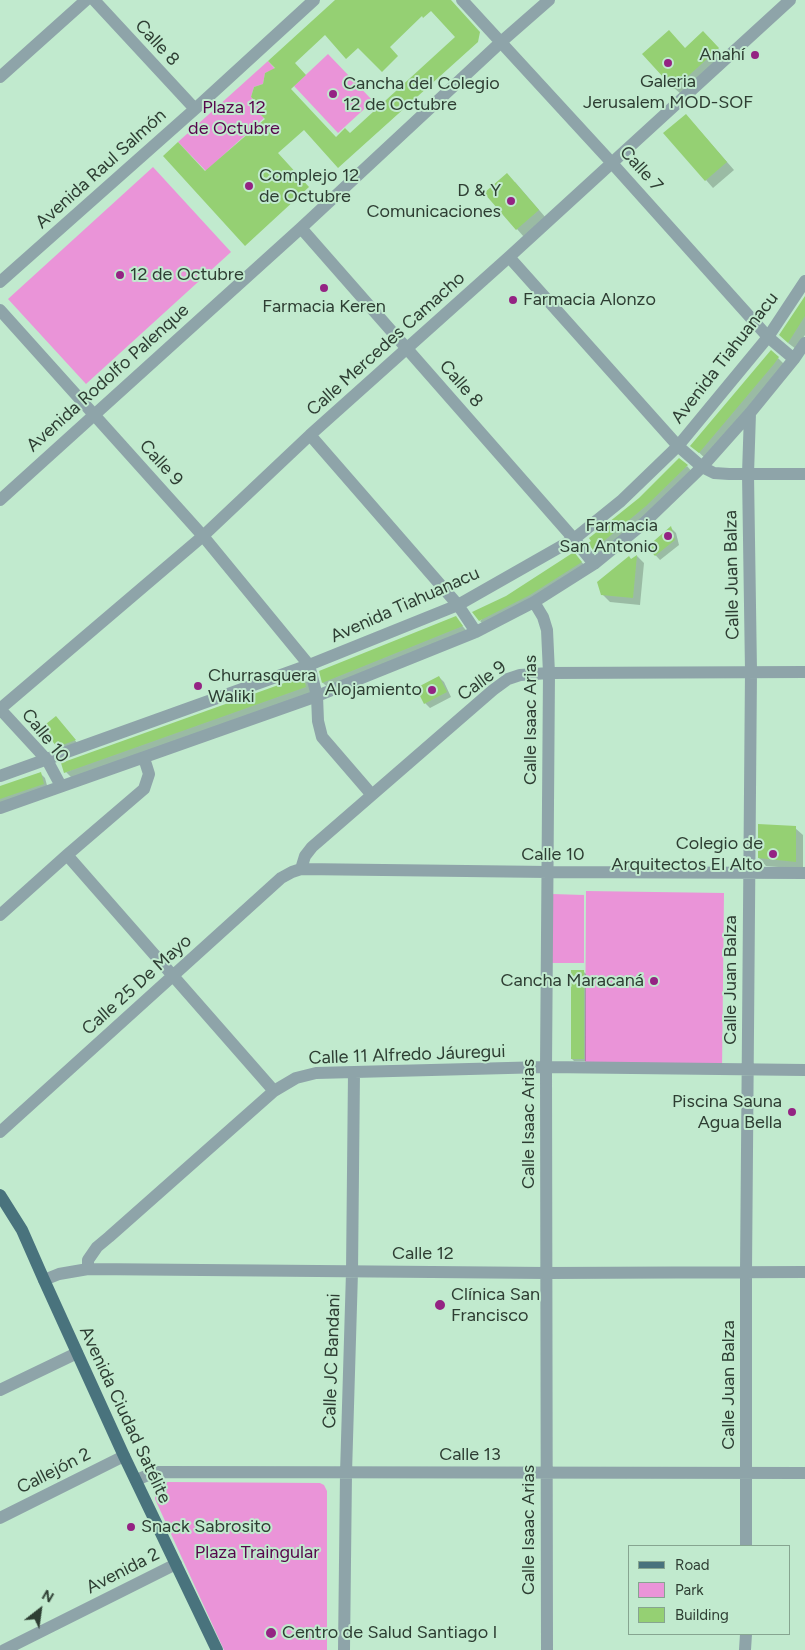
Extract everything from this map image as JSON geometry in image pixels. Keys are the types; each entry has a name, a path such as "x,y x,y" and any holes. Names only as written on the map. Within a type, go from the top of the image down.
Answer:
{"main road":[{"name":"Avenida Ciudad Satélite","path":"0,1195 22,1230 124,1456 217,1650"}],"street":[{"path":"0,78 86,0"},
{"name":"Calle 8","path":"94,0 195,109"},
{"name":"Avenida Raul Salmón","path":"0,282 195,109 314,0"},
{"name":"Calle 7","path":"462,0 768,337 794,359"},
{"name":"Avenida Rodolfo Palenque","path":"0,500 301,228 501,42 549,0"},
{"name":"Calle Mercedes Camacho","path":"0,709 203,536 310,435 509,257 790,0"},
{"name":"Calle 8","path":"301,228 594,564"},
{"path":"509,257 678,446 702,467 714,472 729,474 805,474"},
{"name":"Avenida Tiahuanacu","path":"0,776 310,665 458,605 574,539 621,501 678,446 768,337 805,281"},
{"name":"Calle 9","path":"0,310 203,536 310,665 317,696 318,721 322,738 372,795"},
{"path":"0,808 317,696 476,632 534,602 594,564 644,523 702,467 750,413 805,343"},
{"name":"Calle Juan Balza","path":"746,1545 746,1271 751,671 748,474 750,413"},
{"path":"310,435 458,605 476,632"},
{"name":"Calle Isaac Arias","path":"534,602 543,617 547,630 550,673 546,1068 547,1650"},
{"name":"Calle 9","path":"301,869 312,847 508,679 520,675 550,673 805,672"},
{"name":"Calle 10","path":"0,709 47,760 62,786"},
{"path":"0,915 66,855 144,789 149,774 144,758"},
{"path":"66,855 274,1091"},
{"name":"Calle 10","path":"301,869 805,873"},
{"name":"Calle 25 De Mayo","path":"0,1132 281,878 301,869"},
{"name":"Calle 11 Alfredo Jáuregui","path":"88,1269 88,1260 97,1247 274,1091 296,1078 316,1073 546,1068 748,1068 805,1070"},
{"name":"Calle JC Bandani","path":"344,1650 354,1072"},
{"name":"Calle 12","path":"44,1280 59,1274 88,1269 546,1273 805,1272"},
{"path":"0,1390 77,1353"},
{"name":"Callejón 2","path":"0,1518 124,1456"},
{"name":"Calle 13","path":"136,1480 156,1472 805,1473"},
{"name":"Avenida 2","path":"4,1650 176,1564"},
{"path":"745,1650 746,1635"}],"green space":[{"name":"Cancha del Colegio 12 de Octubre","path":"328,54 373,101 338,133 294,86"},
{"name":"Plaza 12 de Octubre","path":"268,61 275,69 265,73 263,84 254,87 251,97 260,105 259,113 264,118 206,171 178,142"},
{"name":"12 de Octubre","path":"153,167 231,252 86,384 8,299"},
{"name":"Cancha Maracaná","path":"586,891 724,893 722,1070 585,1069"},
{"path":"552,894 584,895 584,963 552,963"},
{"name":"Plaza Traingular","path":"168,1482 320,1483 324,1485 327,1491 327,1650 224,1650 155,1499 159,1484"}],"building":[{"path":"335,0 451,0 480,32 478,42 338,168 304,130 278,153 309,187 245,246 163,156 178,142 205,171 265,119 259,113 260,105 251,97 254,87 263,84 265,73 275,68 268,61","holes":["431,11 455,37 350,133 345,128 336,137 291,89 306,75 295,63 325,35 346,59 358,48 382,72 398,56 390,47 422,16 423,18"]},
{"name":"Galeria Jerusalem MOD-SOF","path":"669,30 685,48 703,31 719,48 674,89 642,54"},
{"path":"686,114 727,162 705,181 663,133"},
{"name":"D & Y Comunicaciones","path":"507,173 539,210 516,230 484,193"},
{"path":"805,296 805,316 788,343 779,335"},
{"path":"771,350 779,357 699,453 690,446"},
{"path":"679,458 688,465 646,506 593,550 588,543 591,541 589,538 639,498"},
{"path":"671,526 675,540 655,556 647,547"},
{"path":"574,552 582,562 530,595 479,621 472,612 506,596"},
{"path":"637,555 633,598 601,595 597,582 629,556 631,559"},
{"path":"456,616 463,626 322,683 319,671"},
{"name":"Alojamiento","path":"439,676 447,692 424,704 416,688"},
{"path":"298,678 298,680 304,678 306,687 64,773 61,763"},
{"path":"56,716 76,740 57,747 46,724"},
{"path":"41,772 44,784 0,799 0,786"},
{"name":"Colegio de Arquitectos El Alto","path":"758,824 796,826 796,862 758,858"},
{"path":"571,970 584,970 584,1059 571,1059"}],"place":[{"name":"Anahí","path":"755,55"},
{"name":"Galeria Jerusalem MOD-SOF","path":"668,63"},
{"name":"Cancha del Colegio 12 de Octubre","path":"333,94"},
{"name":"Complejo 12 de Octubre","path":"249,186"},
{"name":"D & Y Comunicaciones","path":"511,201"},
{"name":"12 de Octubre","path":"120,275"},
{"name":"Farmacia Keren","path":"324,288"},
{"name":"Farmacia Alonzo","path":"513,300"},
{"name":"Farmacia San Antonio","path":"668,536"},
{"name":"Churrasquera Waliki","path":"198,686"},
{"name":"Alojamiento","path":"432,690"},
{"name":"Colegio de Arquitectos El Alto","path":"773,854"},
{"name":"Cancha Maracaná","path":"654,981"},
{"name":"Piscina Sauna Agua Bella","path":"792,1112"},
{"name":"Clínica San Francisco","path":"440,1305"},
{"name":"Snack Sabrosito","path":"131,1527"},
{"name":"Centro de Salud Santiago I","path":"271,1633"}]}
